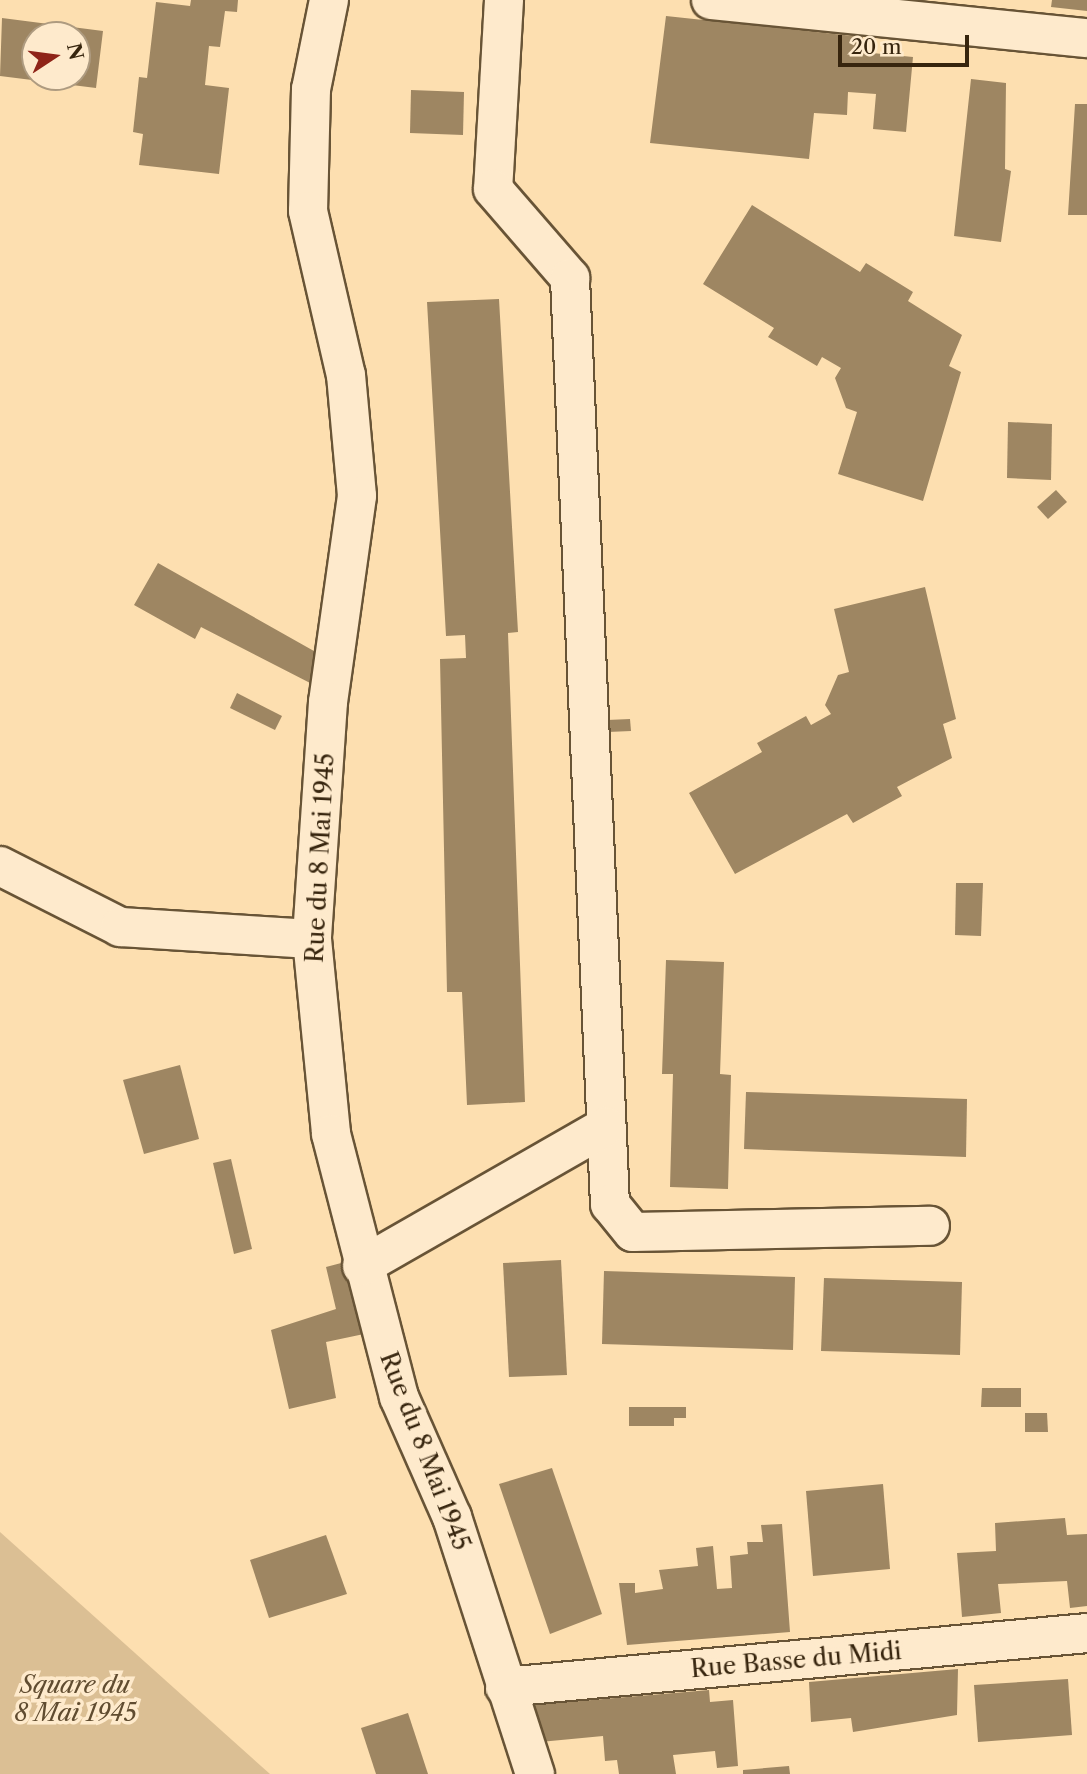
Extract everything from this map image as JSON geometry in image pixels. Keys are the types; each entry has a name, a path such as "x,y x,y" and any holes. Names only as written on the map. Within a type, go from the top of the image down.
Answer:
{"street":[{"name":"Rue du 8 Mai 1945","path":"329,0 311,89 308,211 346,375 357,496 328,702 312,939 331,1134 362,1266 399,1398 452,1517 535,1774"},
{"path":"504,0 493,189 570,278 610,1204 633,1232 930,1226"},
{"path":"711,0 933,12 1087,38"},
{"path":"0,866 120,927 312,939"},
{"path":"362,1266 606,1126"},
{"name":"Rue Basse du Midi","path":"505,1687 1087,1633"}],"green space":[{"name":"Square du 8 Mai 1945","path":"0,1532 270,1774 0,1774"}],"building":[{"path":"191,0 238,0 237,12 225,11 220,47 209,46 205,85 229,88 219,174 139,165 143,134 133,132 139,77 147,78 156,2 190,6"},
{"path":"1052,0 1087,0 1087,11 1051,7"},
{"path":"666,16 863,37 862,52 913,57 906,132 873,129 876,94 848,92 847,115 814,113 809,159 650,143"},
{"path":"2,18 25,21 21,21 21,79 0,76"},
{"path":"91,29 103,31 96,88 91,87"},
{"path":"971,79 1006,83 1005,169 1011,171 1001,242 954,236"},
{"path":"411,90 464,92 463,135 410,133"},
{"path":"1075,104 1087,104 1087,215 1068,215"},
{"path":"752,205 860,272 866,263 913,292 908,301 962,335 949,366 961,372 923,501 838,474 857,412 846,408 835,378 841,368 822,357 817,366 768,337 774,328 703,284"},
{"path":"499,299 518,632 508,633 525,1102 467,1105 462,992 447,992 440,659 466,658 465,635 446,636 427,302"},
{"path":"1008,422 1052,424 1051,480 1007,478"},
{"path":"1056,490 1067,502 1048,519 1037,507"},
{"path":"158,563 321,655 314,685 201,627 195,639 134,605"},
{"path":"925,587 956,719 943,724 952,758 897,787 902,796 853,823 847,814 735,874 689,793 762,752 757,743 806,716 811,725 831,714 825,705 838,675 849,672 834,609"},
{"path":"237,693 282,716 275,730 230,708"},
{"path":"630,719 631,731 608,732 607,720"},
{"path":"956,883 983,883 981,936 955,935"},
{"path":"666,960 724,962 720,1074 731,1075 728,1189 670,1187 673,1074 662,1074"},
{"path":"180,1065 199,1139 144,1154 123,1080"},
{"path":"746,1092 967,1099 966,1157 744,1149"},
{"path":"231,1159 252,1249 234,1254 213,1163"},
{"path":"561,1260 567,1375 509,1377 503,1263"},
{"path":"345,1262 364,1334 326,1342 336,1398 289,1409 271,1330 336,1309 326,1267"},
{"path":"604,1271 795,1277 793,1350 602,1344"},
{"path":"824,1278 962,1282 960,1355 821,1351"},
{"path":"982,1388 1021,1388 1021,1407 981,1407"},
{"path":"629,1407 686,1407 686,1418 674,1418 674,1426 629,1426"},
{"path":"1025,1413 1047,1413 1048,1432 1025,1432"},
{"path":"552,1468 602,1614 550,1634 499,1484"},
{"path":"883,1484 890,1569 813,1576 806,1491"},
{"path":"1065,1518 1067,1535 1087,1534 1087,1606 1070,1608 1067,1581 998,1584 1001,1613 962,1617 957,1553 996,1551 995,1523"},
{"path":"782,1524 790,1632 627,1645 619,1583 635,1583 635,1593 663,1589 659,1570 698,1566 696,1548 713,1546 717,1589 732,1588 730,1556 748,1554 747,1542 763,1542 761,1525"},
{"path":"326,1535 347,1594 269,1618 250,1560"},
{"path":"958,1669 957,1715 853,1732 851,1718 811,1722 809,1682"},
{"path":"1068,1679 1072,1735 978,1742 974,1685"},
{"path":"709,1690 710,1702 733,1700 738,1766 717,1768 715,1751 673,1755 676,1774 619,1774 617,1760 605,1761 603,1736 540,1742 533,1705"},
{"path":"408,1713 428,1774 376,1774 361,1728"},
{"path":"789,1766 790,1774 743,1774 743,1770"}]}
